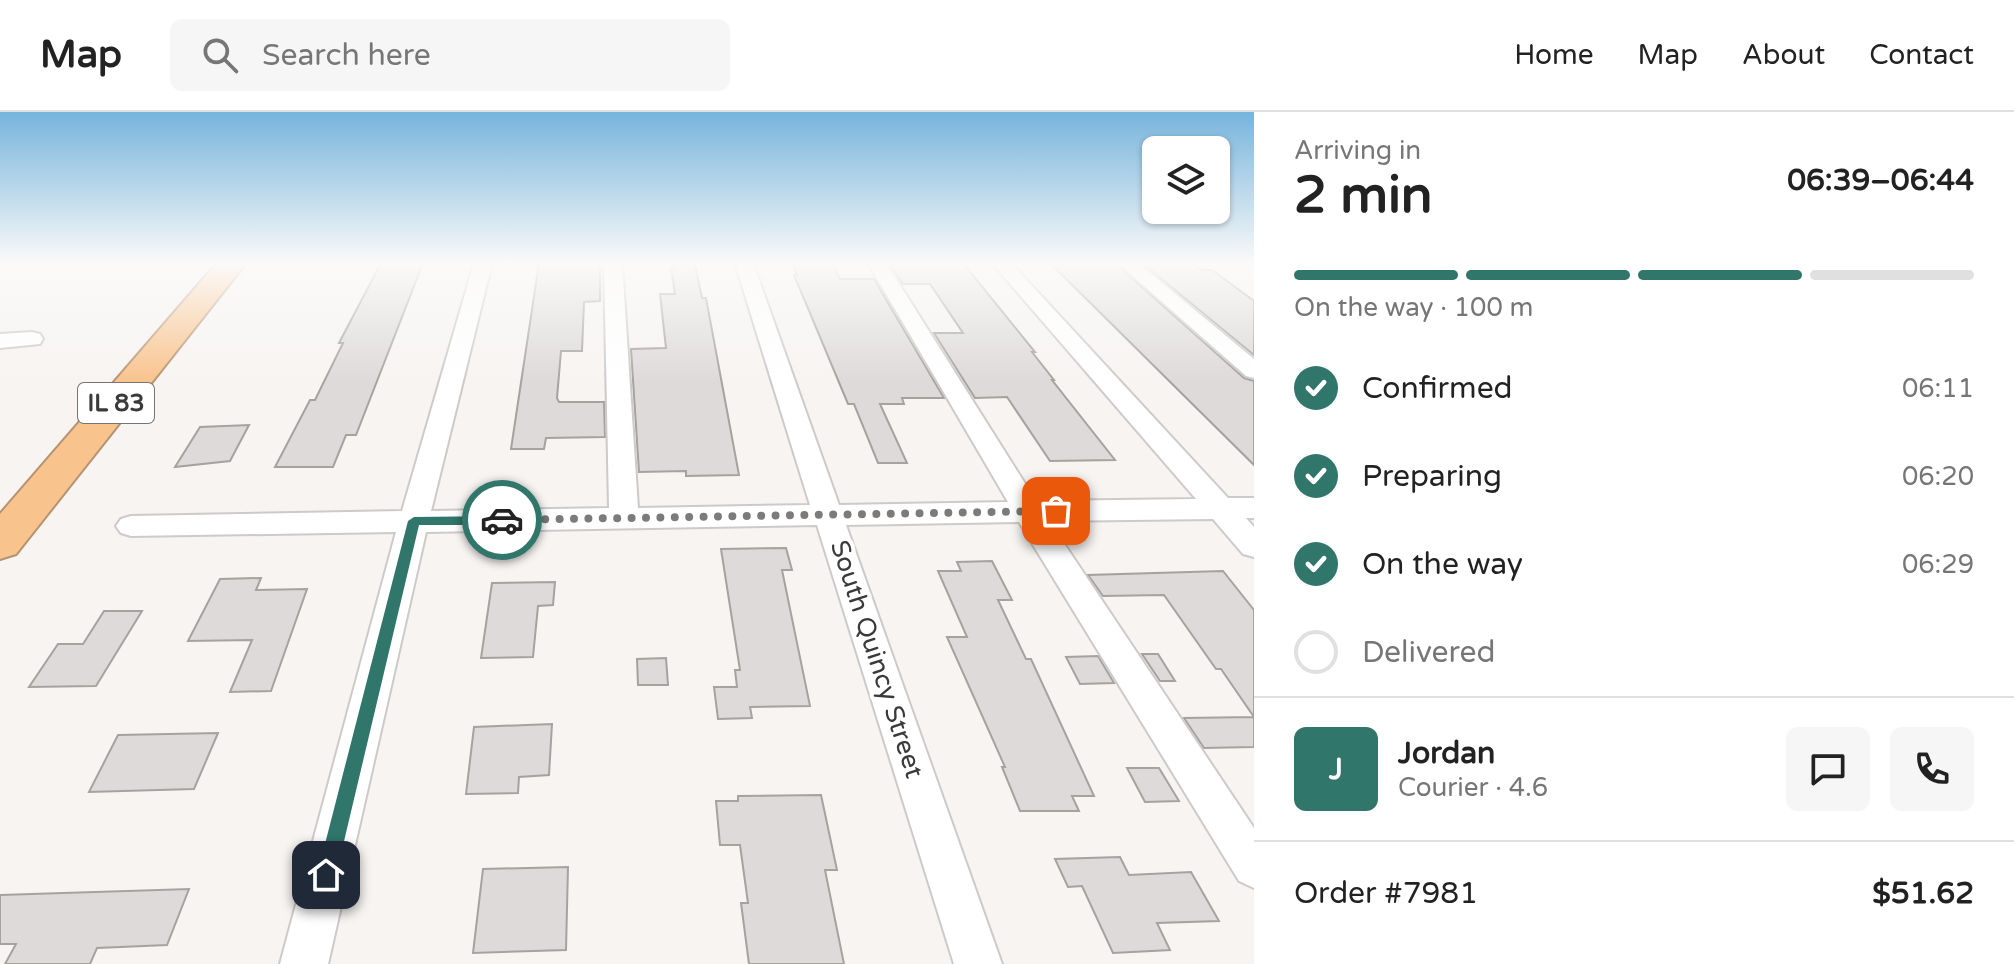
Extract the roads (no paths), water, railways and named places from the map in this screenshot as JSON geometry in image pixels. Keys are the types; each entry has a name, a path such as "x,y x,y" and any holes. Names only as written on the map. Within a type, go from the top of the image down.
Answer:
{"highway":[{"name":"IL 83","path":"0,500 173,303"},
{"name":"IL 83","path":"0,543 199,303"}],"street":[{"path":"304,964 414,521 472,303"},
{"path":"615,303 624,518"},
{"name":"South Quincy Street","path":"757,303 978,964"},
{"path":"901,303 1028,512 1254,866"},
{"path":"1036,303 1254,546"},
{"path":"1174,303 1254,371"},
{"path":"0,341 32,339"},
{"path":"131,526 1254,508"}]}
